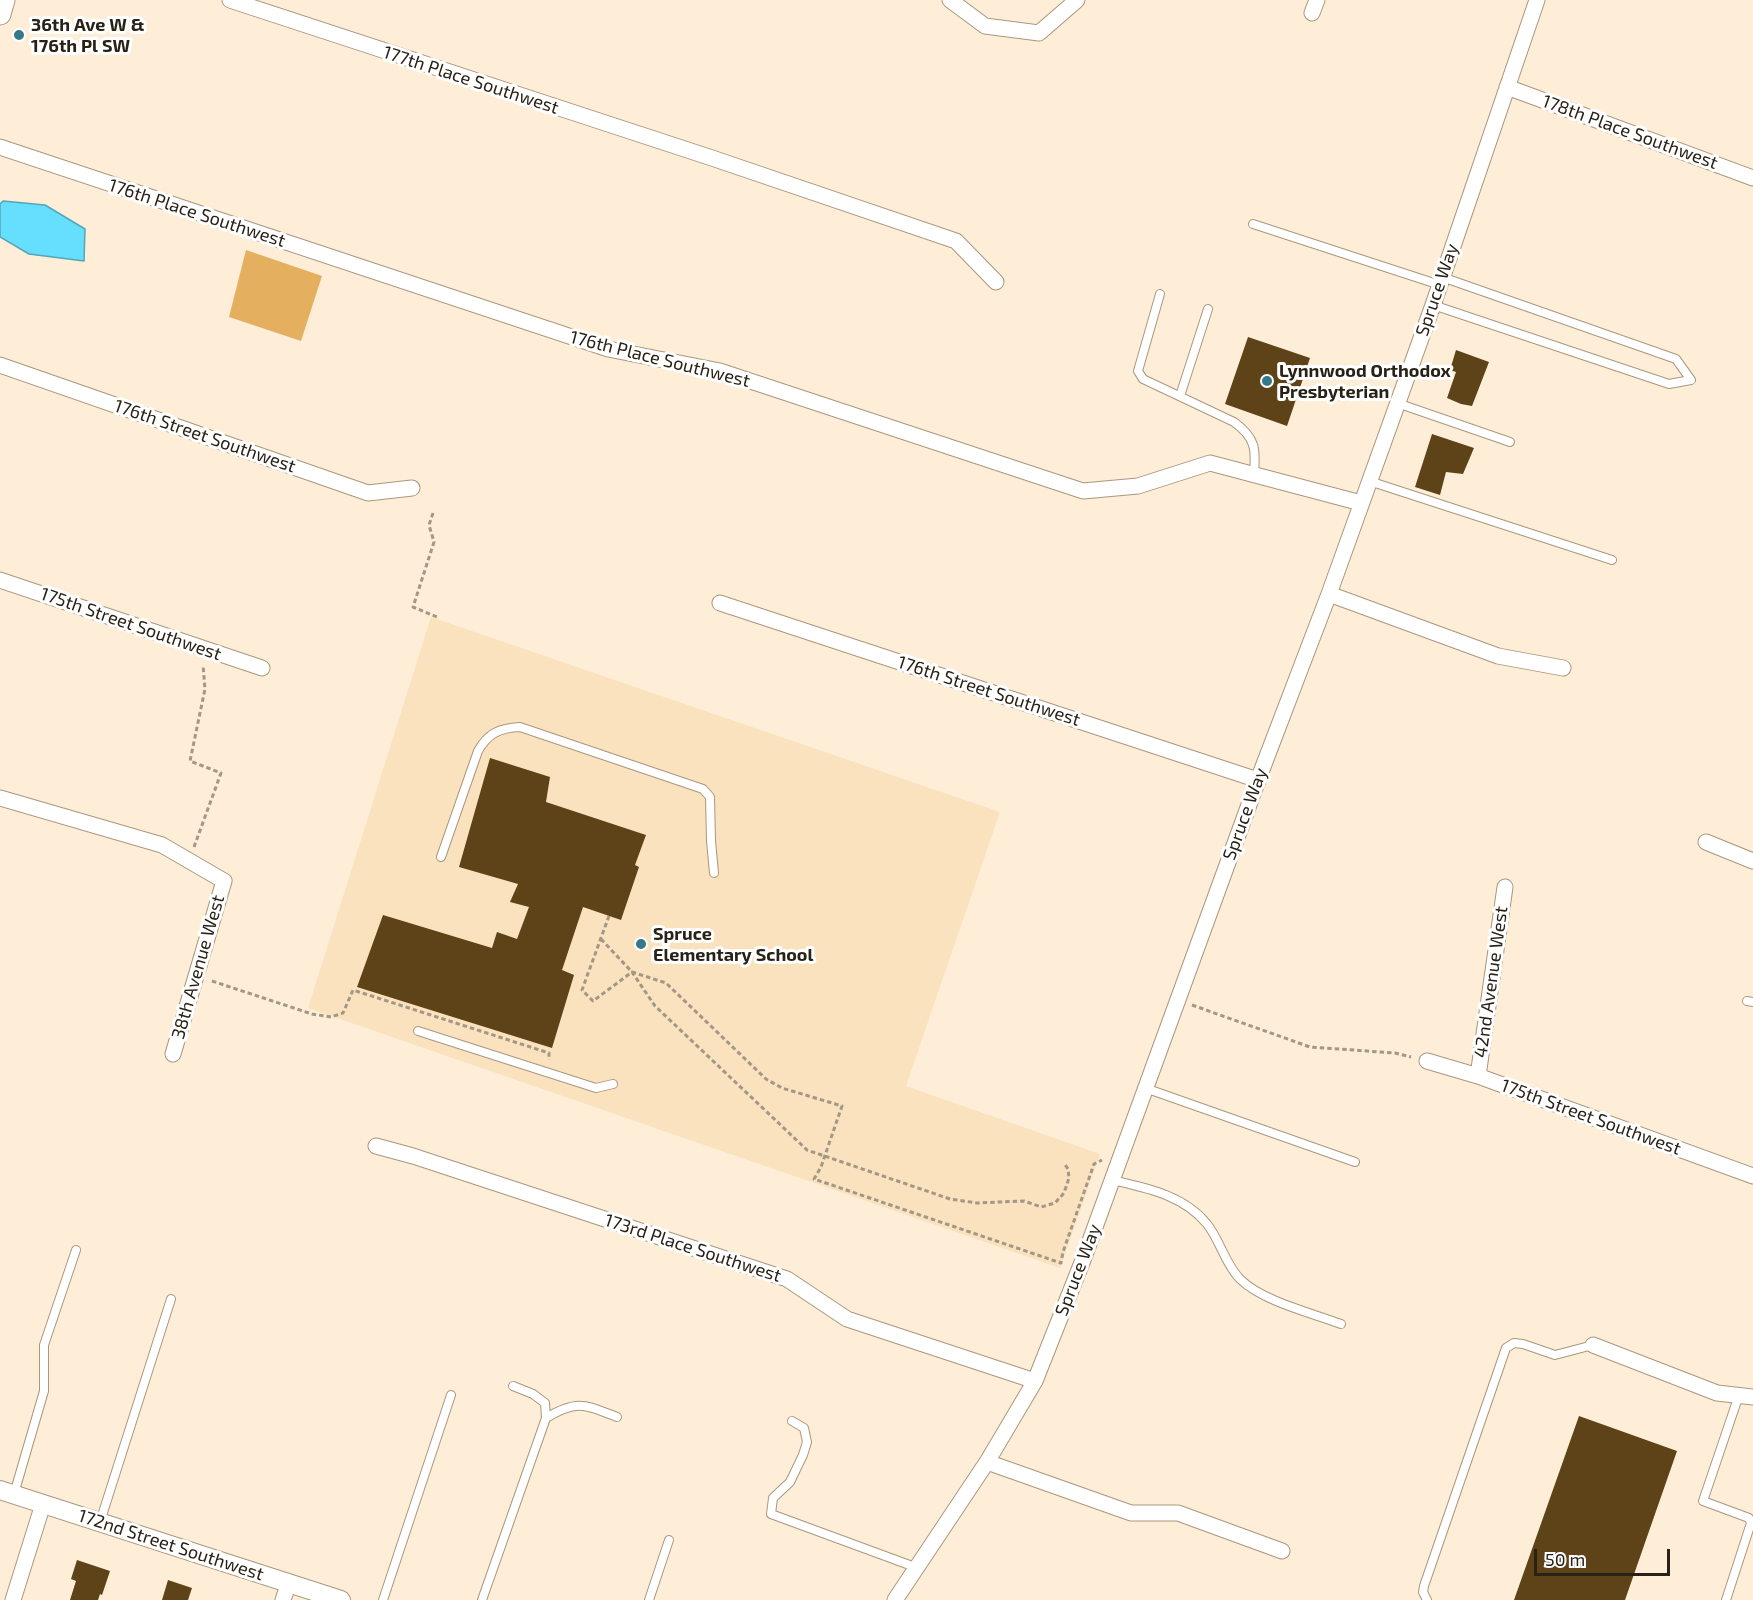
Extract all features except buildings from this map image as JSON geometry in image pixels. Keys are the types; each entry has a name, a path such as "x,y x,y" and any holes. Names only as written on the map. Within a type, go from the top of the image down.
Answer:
{"main road":[{"path":"0,14 4,0"}],"street":[{"name":"177th Place Southwest","path":"230,0 712,158 956,241 996,282"},
{"path":"950,0 985,26 1039,33 1076,2"},
{"name":"Spruce Way","path":"895,1600 987,1461 1035,1381 1083,1260 1258,780 1329,594 1433,305 1537,0"},
{"name":"178th Place Southwest","path":"1507,87 1753,178"},
{"name":"176th Place Southwest","path":"0,147 608,349 720,371 1083,491 1138,486 1210,463 1361,503"},
{"name":"176th Street Southwest","path":"0,365 368,493 412,488"},
{"name":"175th Street Southwest","path":"0,580 262,668"},
{"path":"1329,594 1498,656 1563,668"},
{"name":"176th Street Southwest","path":"720,603 1258,780"},
{"path":"0,798 162,845 186,859"},
{"path":"1706,842 1753,861"},
{"name":"38th Avenue West","path":"173,1054 224,880 186,859"},
{"name":"42nd Avenue West","path":"1478,1077 1505,887"},
{"name":"175th Street Southwest","path":"1427,1061 1478,1077 1753,1176"},
{"name":"173rd Place Southwest","path":"376,1146 413,1156 787,1279 847,1318 1035,1381"},
{"path":"1593,1345 1717,1393 1746,1396"},
{"path":"987,1461 1131,1513 1178,1513 1282,1551"},
{"name":"172nd Street Southwest","path":"7,1492 341,1600"},
{"path":"13,1600 43,1504"},
{"path":"283,1600 289,1582"}],"lane":[{"path":"1253,224 1441,281 1676,359 1691,380 1669,384 1433,305"},
{"path":"1160,294 1138,371 1143,379 1234,422 1249,435 1255,455 1254,475"},
{"path":"1180,396 1208,309"},
{"path":"1397,403 1510,442"},
{"path":"1369,481 1612,560"},
{"path":"441,857 484,740 493,732 520,727 703,789 710,797 714,873"},
{"path":"418,1031 596,1088 613,1084"},
{"path":"1145,1088 1355,1162"},
{"path":"1115,1173 1186,1204 1207,1224 1239,1278 1258,1293 1341,1324"},
{"path":"7,1492 44,1391 44,1345 76,1250"},
{"path":"100,1523 171,1299"},
{"path":"1427,1600 1423,1592 1424,1586 1506,1348 1514,1343 1523,1344 1554,1355 1593,1345"},
{"path":"482,1600 546,1418 545,1403 533,1394 513,1386"},
{"path":"383,1600 451,1395"},
{"path":"1726,1600 1751,1523 1749,1518 1743,1515 1703,1501 1746,1396"},
{"path":"546,1418 565,1407 586,1405 617,1417"},
{"path":"792,1421 804,1428 807,1442 790,1482 773,1498 771,1514 915,1567"},
{"path":"649,1600 669,1540"}],"path":[{"path":"433,513 429,525 434,542 413,608 436,617"},
{"path":"186,859 195,845 221,773 190,761 205,689 202,648"},
{"path":"609,916 582,990 593,1001 632,972"},
{"path":"601,939 632,972 655,1006 807,1150 950,1199 977,1203 1024,1201 1041,1207 1055,1203 1064,1193 1069,1178 1068,1169 1064,1163"},
{"path":"632,972 666,983 766,1079 782,1088 842,1106 825,1156 814,1179 1061,1263 1094,1164 1102,1159 1115,1173"},
{"path":"196,976 312,1014"},
{"path":"1178,1000 1310,1047 1395,1053 1427,1061"}],"shaded area":[{"path":"246,250 322,276 301,341 229,317"},
{"name":"Spruce Elementary School","path":"431,617 1000,812 906,1086 1100,1154 1060,1268 308,1008"}],"water":[{"path":"3,201 45,205 85,229 84,261 29,254 0,237 0,204"}],"place":[{"name":"36th Ave W & 176th Pl SW","path":"19,35"},
{"name":"Lynnwood Orthodox Presbyterian","path":"1267,381"},
{"name":"Spruce Elementary School","path":"641,944"}]}
